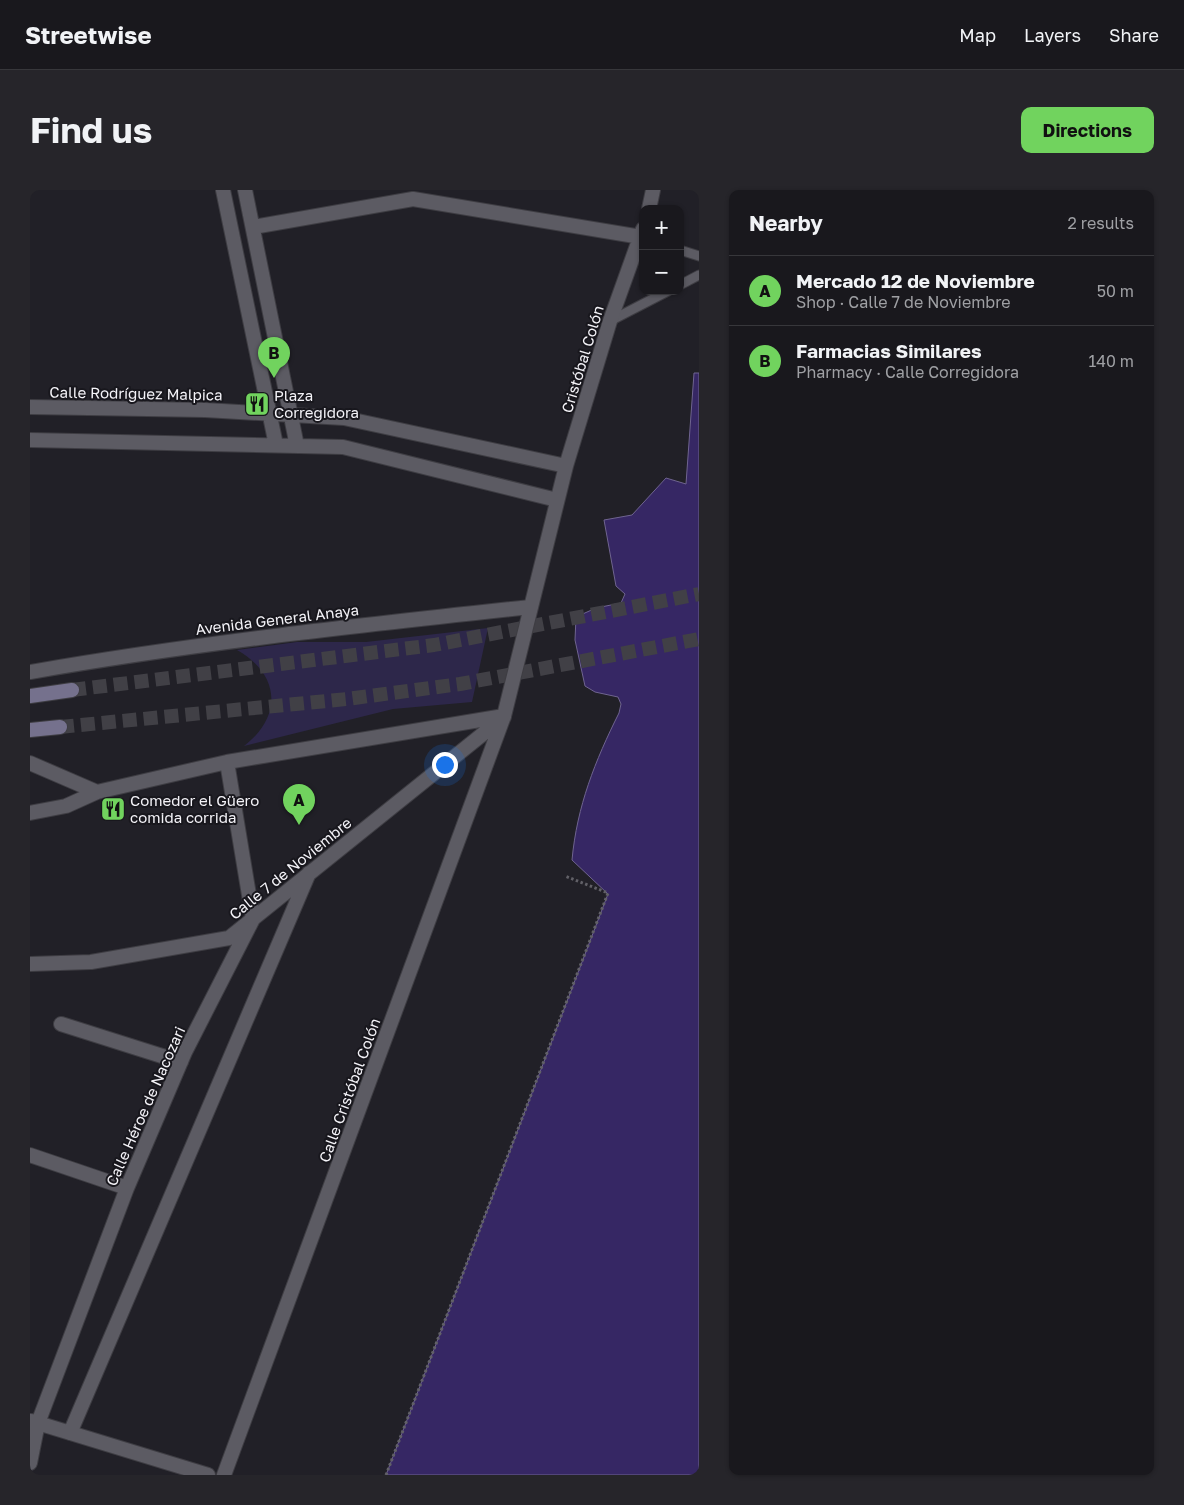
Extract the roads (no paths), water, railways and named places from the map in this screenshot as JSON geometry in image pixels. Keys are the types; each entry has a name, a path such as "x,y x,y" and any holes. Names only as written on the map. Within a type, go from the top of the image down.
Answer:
{"main road":[{"path":"30,696 72,690"},
{"path":"30,730 60,727"}],"street":[{"path":"223,190 276,445"},
{"path":"245,190 297,446"},
{"path":"643,190 647,205"},
{"path":"649,205 653,190"},
{"path":"253,227 412,195 639,234"},
{"name":"Cristóbal Colón","path":"530,607 566,466 610,321 639,243"},
{"name":"Calle Rodríguez Malpica","path":"30,407 205,410 344,418 566,466"},
{"path":"30,440 343,447 557,500"},
{"name":"Avenida General Anaya","path":"30,672 137,653 266,635 530,607"},
{"name":"Calle Cristóbal Colón","path":"224,1475 504,716 530,607"},
{"path":"30,813 66,806 97,792 227,762 504,716"},
{"name":"Calle 7 de Noviembre","path":"30,964 92,962 230,938 504,716"},
{"path":"227,762 253,919"},
{"path":"30,763 97,792"},
{"path":"70,1433 309,873"},
{"name":"Calle Héroe de Nacozari","path":"30,1463 34,1422 126,1188 181,1062 253,919"},
{"path":"61,1024 181,1062"},
{"path":"30,1155 126,1188"},
{"path":"34,1422 208,1475"}],"lane":[{"path":"684,251 699,256"},
{"path":"684,283 699,276"},
{"path":"610,321 660,295"}],"tunnel":[{"path":"72,690 434,645 699,594"},
{"path":"60,727 347,699 460,684 699,639"}],"place":[{"name":"Farmacias Similares","path":"274,378"},
{"name":"Plaza Corregidora","path":"257,404"},
{"name":"Comedor el Güero comida corrida","path":"113,809"},
{"name":"Mercado 12 de Noviembre","path":"299,825"}]}
